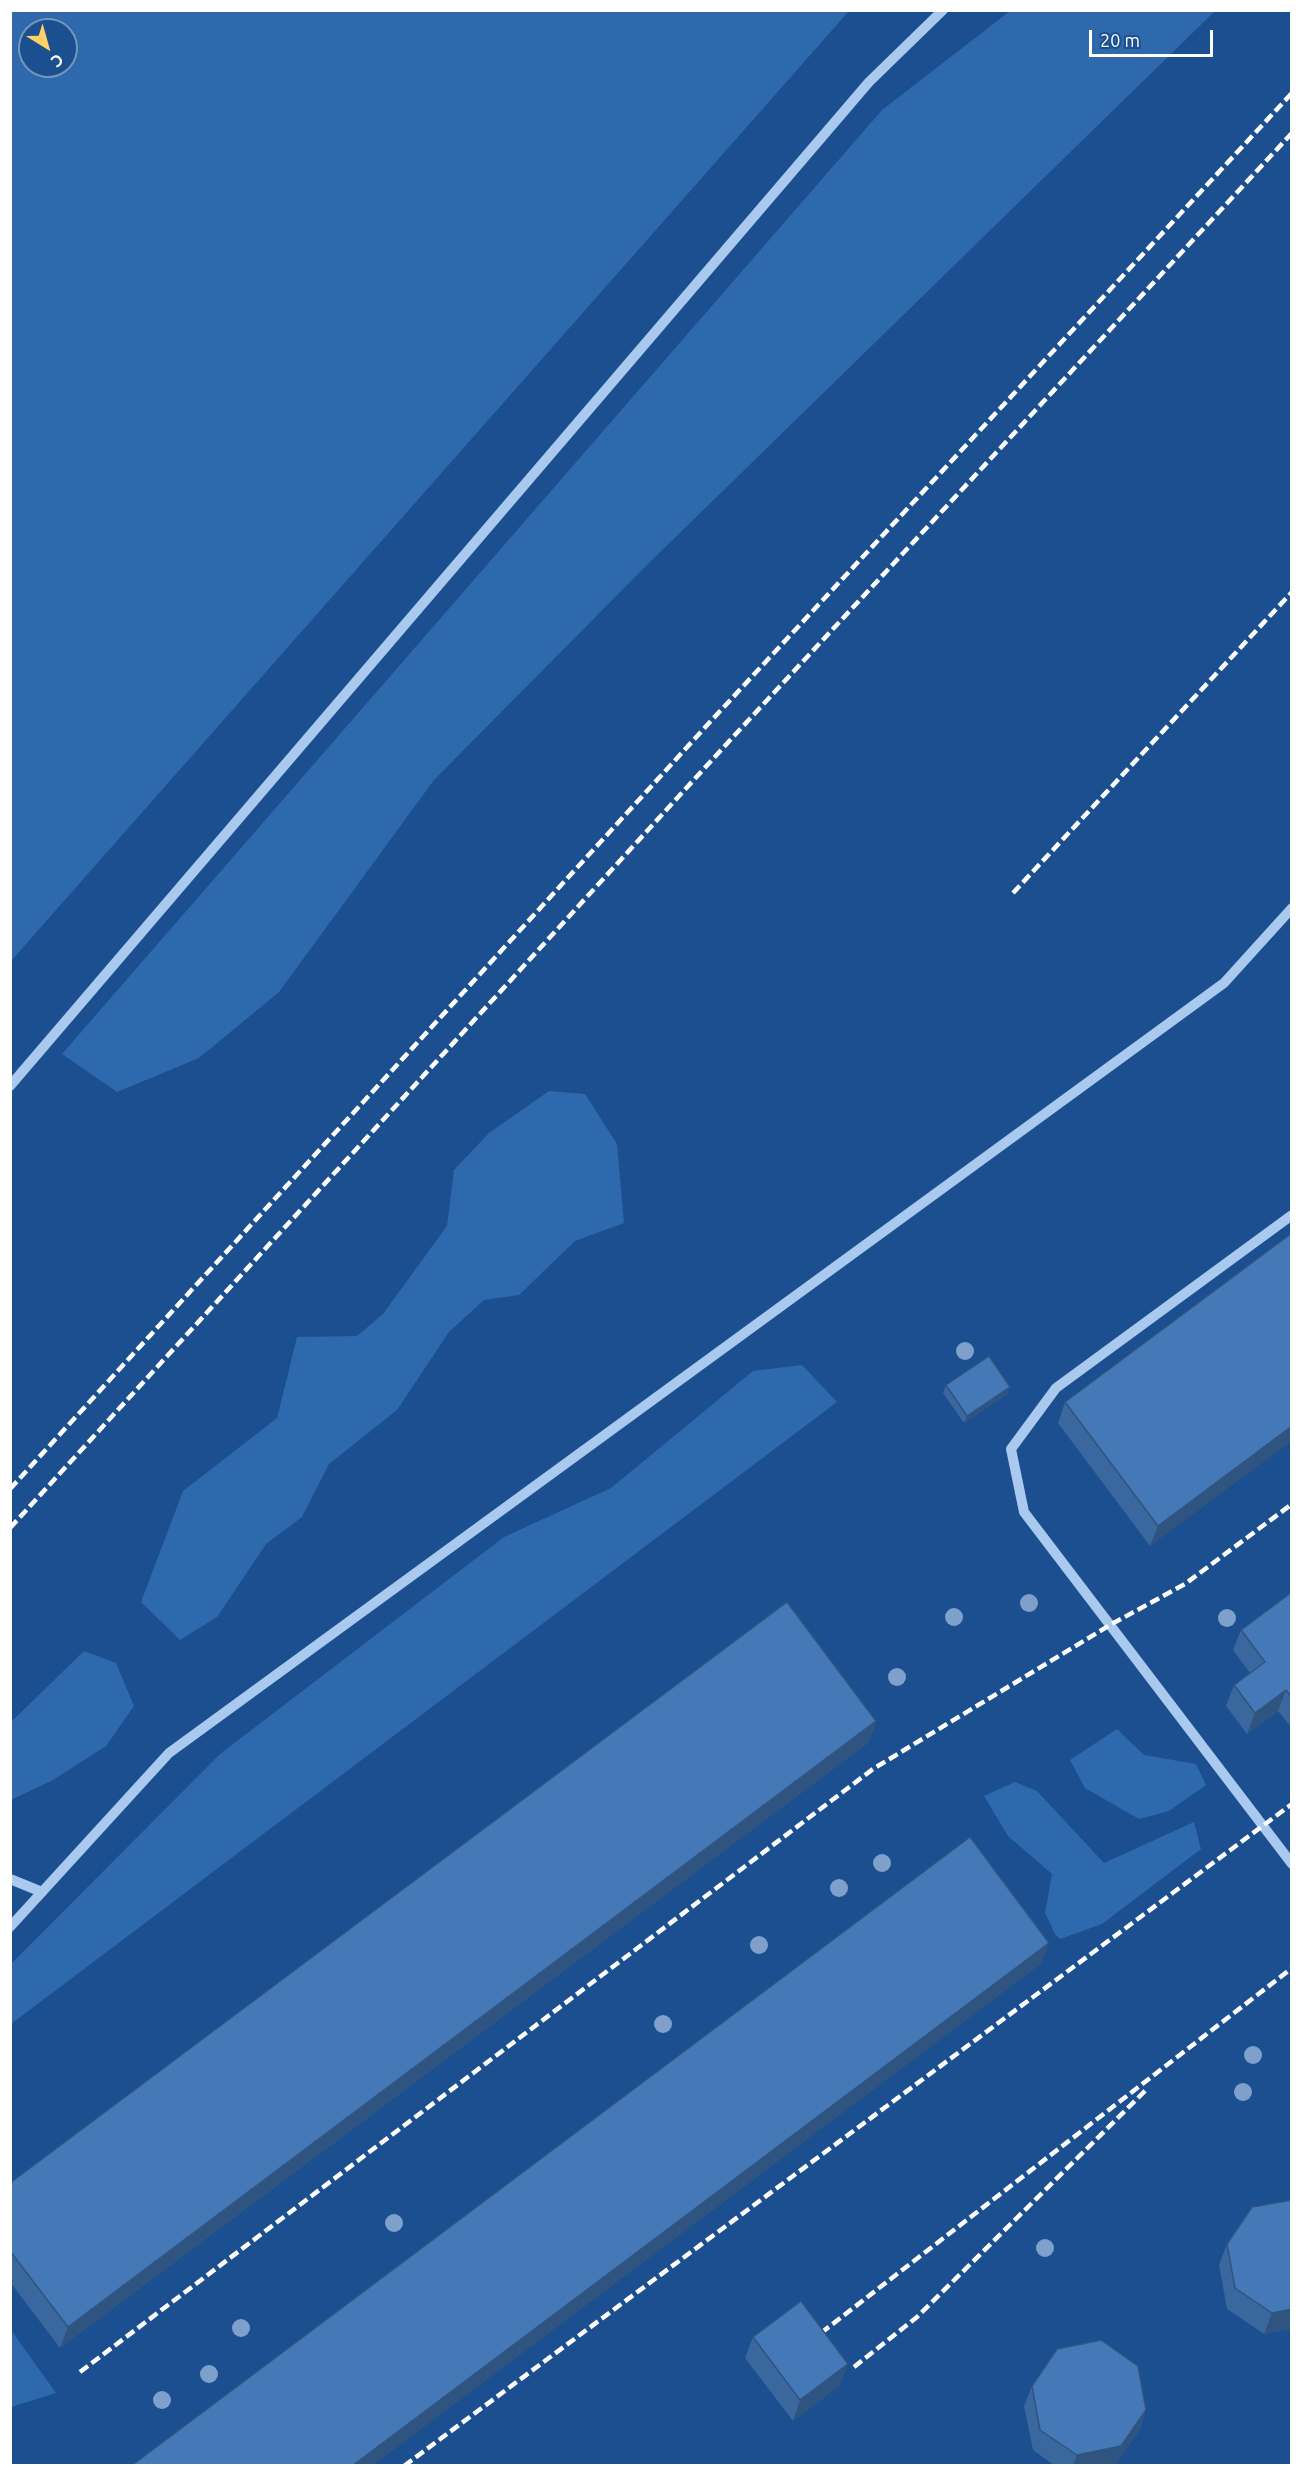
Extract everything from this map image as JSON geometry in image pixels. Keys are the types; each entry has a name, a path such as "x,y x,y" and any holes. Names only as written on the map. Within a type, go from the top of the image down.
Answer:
{"street":[{"path":"10,1086 868,82 943,10"},
{"path":"10,1927 169,1753 1224,983 1292,908"},
{"path":"1292,1215 1056,1388 1011,1449 1024,1512 1292,1864"},
{"path":"10,1879 42,1892"}],"shaded area":[{"path":"10,11 849,11 11,961"},
{"path":"1010,11 1215,11 648,564 434,780 279,992 199,1058 117,1092 62,1054 882,110"},
{"path":"549,1091 585,1094 617,1144 624,1223 575,1241 519,1295 484,1300 449,1332 397,1410 329,1464 302,1517 266,1544 217,1617 180,1640 141,1602 183,1491 277,1418 297,1337 357,1336 383,1314 447,1226 454,1170 489,1133"},
{"path":"802,1365 837,1402 11,2024 11,1964 220,1754 504,1537 611,1488 753,1371"},
{"path":"84,1651 116,1663 134,1706 106,1746 53,1780 11,1800 11,1722"},
{"path":"1117,1729 1144,1755 1196,1764 1206,1785 1169,1811 1139,1819 1085,1788 1070,1760"},
{"path":"1015,1782 1037,1791 1104,1863 1194,1822 1201,1849 1102,1924 1060,1939 1055,1934 1045,1913 1052,1874 1008,1836 984,1796"},
{"path":"11,2330 56,2393 11,2407"}],"building":[{"path":"1292,1233 1292,1426 1158,1526 1065,1402"},
{"path":"989,1356 1010,1387 967,1416 946,1385"},
{"path":"1292,1592 1292,1698 1286,1690 1255,1713 1234,1685 1265,1662 1241,1630"},
{"path":"787,1602 876,1721 68,2327 10,2251 10,2183"},
{"path":"970,1837 1049,1943 352,2466 131,2466"},
{"path":"1292,2200 1292,2309 1272,2313 1235,2288 1227,2244 1252,2207"},
{"path":"801,2301 848,2364 800,2400 753,2337"},
{"path":"1101,2340 1138,2366 1146,2410 1121,2446 1077,2455 1040,2430 1032,2386 1057,2349"}],"railway":[{"path":"10,1489 710,722 1292,93"},
{"path":"10,1528 733,737 1292,133"},
{"path":"1013,893 1292,592"},
{"path":"80,2372 873,1769 1110,1625 1185,1584 1292,1504"},
{"path":"404,2466 1292,1804"},
{"path":"821,2333 1292,1968"},
{"path":"854,2367 917,2317 1147,2089"}]}
